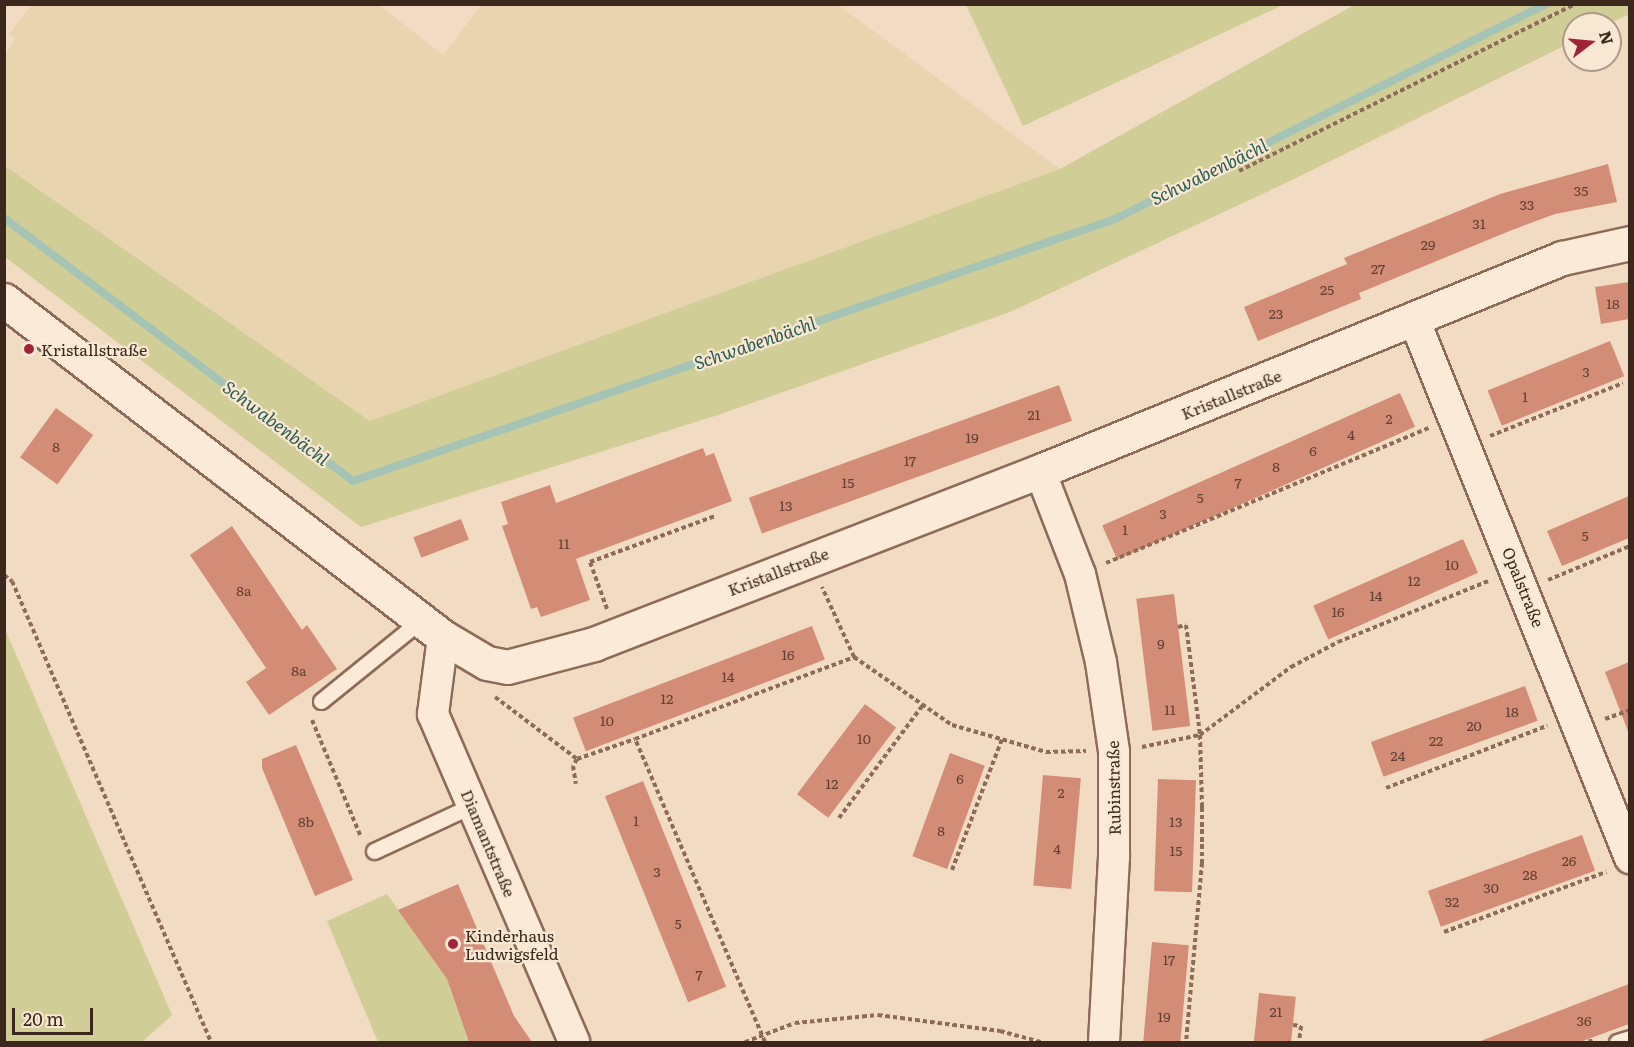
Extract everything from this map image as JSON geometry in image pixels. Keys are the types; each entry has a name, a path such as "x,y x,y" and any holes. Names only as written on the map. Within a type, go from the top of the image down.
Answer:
{"street":[{"name":"Kristallstraße","path":"4,300 432,628 474,657 507,667 616,635 1040,471 1562,258 1629,243"},
{"name":"Opalstraße","path":"1414,319 1575,715 1619,865"},
{"name":"Rubinstraße","path":"1040,471 1080,574 1101,662 1114,751 1114,857 1104,1042"},
{"name":"Diamantstraße","path":"432,628 433,714 574,1042"}],"lane":[{"path":"321,700 432,628"},
{"path":"374,851 473,805"},
{"path":"1617,1042 1629,1038"}],"path":[{"path":"1239,171 1576,4"},
{"path":"1466,446 1623,383"},
{"path":"1080,574 1454,417"},
{"path":"616,635 590,562 715,516"},
{"path":"810,559 854,657 952,725 1046,752 1114,751 1200,735 1291,667 1338,642 1521,579 1629,546"},
{"path":"4,575 12,581 211,1042"},
{"path":"1178,627 1186,625 1200,735 1202,863 1186,1042"},
{"path":"474,657 492,694 577,759"},
{"path":"576,784 573,766 577,759 854,657"},
{"path":"321,700 309,714 362,840 374,851"},
{"path":"839,818 923,705"},
{"path":"1386,788 1575,715"},
{"path":"635,739 765,1042"},
{"path":"952,870 1002,739"},
{"path":"1444,932 1619,865"},
{"path":"1536,892 1538,897"},
{"path":"1497,906 1500,912"},
{"path":"1459,919 1461,926"},
{"path":"745,1042 795,1023 878,1015 1000,1030 1041,1042"},
{"path":"1293,1025 1301,1026 1299,1042"}],"shaded area":[{"path":"837,4 1060,169 370,421 5,166 5,55 15,39 9,34 32,5 379,5 443,55 481,5"},
{"path":"1629,4 1630,14 1622,18 1622,12 1562,12 1562,47 1290,181 1010,312 718,415 361,527 5,257 5,166 370,421 1060,169 1354,5"},
{"path":"966,5 1283,5 1023,126"},
{"path":"5,629 172,1015 142,1042 5,1042"},
{"path":"387,894 447,979 469,1042 378,1042 327,921"}],"building":[{"path":"1608,164 1617,202 1555,214 1512,230 1359,293 1361,299 1258,341 1244,307 1347,264 1344,258 1500,194"},
{"path":"1629,282 1629,319 1601,324 1595,287"},
{"path":"1610,341 1624,376 1502,426 1488,390"},
{"path":"1059,385 1072,421 762,534 749,498"},
{"path":"1400,393 1415,427 1117,559 1102,526"},
{"path":"56,408 93,435 57,484 20,457"},
{"path":"703,448 706,456 714,453 732,501 576,559 590,600 541,617 537,607 531,609 502,526 508,524 501,502 550,485 556,503"},
{"path":"1629,496 1629,538 1562,566 1547,531"},
{"path":"461,519 469,540 421,558 413,537"},
{"path":"232,526 302,630 307,625 337,669 269,715 246,682 266,668 190,555"},
{"path":"1463,539 1478,573 1328,640 1313,606"},
{"path":"1174,594 1190,726 1152,731 1136,599"},
{"path":"812,626 825,660 586,751 573,718"},
{"path":"1629,662 1629,731 1628,731 1605,672"},
{"path":"1525,686 1538,721 1384,777 1371,742"},
{"path":"865,704 896,727 828,818 797,794"},
{"path":"296,745 353,880 315,896 262,768 262,759"},
{"path":"950,753 985,766 947,869 912,856"},
{"path":"1043,775 1081,778 1071,889 1033,886"},
{"path":"1158,779 1196,780 1192,892 1154,891"},
{"path":"643,781 726,987 688,1002 605,796"},
{"path":"1582,835 1595,871 1441,927 1428,891"},
{"name":"Kinderhaus Ludwigsfeld","path":"458,884 514,1016 532,1042 469,1042 447,979 398,910"},
{"path":"1152,942 1189,945 1180,1042 1143,1042"},
{"path":"1629,984 1629,1024 1580,1042 1478,1042"},
{"path":"1259,993 1296,997 1291,1042 1254,1042"}],"waterway":[{"name":"Schwabenbächl","path":"4,218 353,481 1115,219 1546,4"}],"place":[{"name":"Kristallstraße","path":"29,349"},
{"name":"Kinderhaus Ludwigsfeld","path":"453,944"}]}
